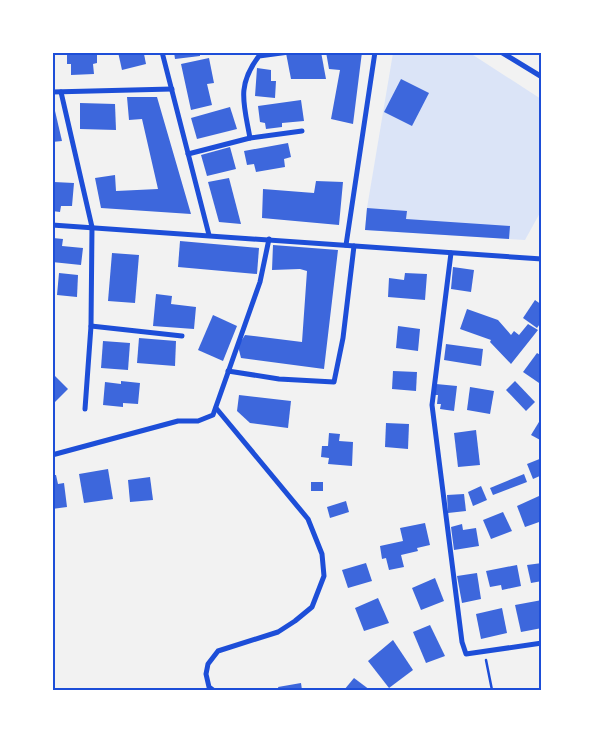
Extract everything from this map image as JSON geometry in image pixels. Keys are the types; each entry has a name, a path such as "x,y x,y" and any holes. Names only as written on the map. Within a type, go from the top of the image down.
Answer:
{"street":[{"path":"162,52 209,235"},
{"path":"250,138 243,87 248,71 259,56 290,52"},
{"path":"346,245 375,52"},
{"path":"501,52 541,76"},
{"path":"52,92 172,90"},
{"path":"61,92 92,227 91,326 85,409"},
{"path":"188,154 250,138 302,130"},
{"path":"52,225 542,259"},
{"path":"52,455 178,421 198,421 213,415 260,282 269,239"},
{"path":"228,371 279,379 334,382 343,338 354,246"},
{"path":"451,253 438,346 433,413 462,642 466,654 542,643"},
{"path":"91,326 182,336"},
{"path":"213,690 209,687 206,674 208,664 218,651 278,632 295,621 312,607 324,576 322,554 308,519 216,408"}],"path":[{"path":"484,652 492,690"}],"shaded area":[{"path":"393,53 470,53 541,99 541,211 525,240 365,230"}],"building":[{"path":"67,52 97,52 97,63 93,64 94,74 71,75 71,64 67,64"},
{"path":"118,52 144,54 146,64 122,70"},
{"path":"174,52 200,52 200,56 175,59"},
{"path":"321,52 326,79 291,79 286,53"},
{"path":"326,52 362,52 353,124 331,119 340,70 329,69"},
{"path":"209,58 214,83 207,84 212,105 191,110 181,64"},
{"path":"257,68 271,70 271,81 276,81 275,98 255,96"},
{"path":"401,79 429,93 412,126 384,112"},
{"path":"127,97 157,97 191,214 101,208 95,178 115,175 116,191 158,189 142,119 129,120"},
{"path":"52,98 62,141 52,142"},
{"path":"301,100 304,121 282,123 282,127 266,129 265,123 260,122 258,106"},
{"path":"80,103 115,104 116,130 80,129"},
{"path":"230,107 237,129 197,139 191,118"},
{"path":"288,143 291,157 284,159 285,167 256,172 254,164 247,165 244,151"},
{"path":"230,147 236,169 207,176 201,155"},
{"path":"229,178 241,224 219,222 208,182"},
{"path":"316,181 343,182 339,225 262,218 263,189 314,193"},
{"path":"54,182 74,183 72,206 61,206 60,212 52,211"},
{"path":"367,208 407,211 406,219 510,226 509,239 365,230"},
{"path":"53,238 63,239 62,246 83,248 81,265 52,262"},
{"path":"180,241 259,248 257,274 178,267"},
{"path":"273,245 338,250 324,369 241,358 238,346 245,335 302,342 307,271 300,269 272,270"},
{"path":"112,253 139,255 135,303 108,301"},
{"path":"453,267 474,270 471,292 451,289"},
{"path":"59,273 78,275 77,297 57,295"},
{"path":"405,273 427,274 425,300 388,297 389,278 404,280"},
{"path":"156,294 172,296 171,304 196,307 194,329 153,326"},
{"path":"535,300 542,305 542,321 537,328 523,318"},
{"path":"467,309 498,320 511,335 514,331 519,335 528,324 538,330 511,364 490,342 491,340 460,329"},
{"path":"213,315 237,326 223,361 198,350"},
{"path":"398,326 420,329 418,351 396,348"},
{"path":"139,338 176,341 175,366 137,363"},
{"path":"103,341 130,343 128,370 101,368"},
{"path":"446,344 483,349 481,366 444,360"},
{"path":"537,353 542,356 542,385 523,372"},
{"path":"393,371 417,372 416,391 392,389"},
{"path":"52,373 68,389 52,405"},
{"path":"121,381 140,383 138,404 123,403 123,407 103,405 105,382 121,384"},
{"path":"515,381 535,402 526,411 506,390"},
{"path":"436,384 457,386 454,411 440,409 441,404 437,404 438,395 435,395"},
{"path":"470,387 494,391 490,414 467,410"},
{"path":"239,395 291,401 288,428 250,423 237,411"},
{"path":"542,417 542,441 531,435"},
{"path":"386,423 409,424 408,449 385,447"},
{"path":"476,430 480,465 458,467 454,433"},
{"path":"329,433 340,434 339,441 353,442 352,466 328,464 329,458 321,457 322,446 328,446"},
{"path":"542,458 542,475 533,479 527,464"},
{"path":"108,469 113,499 84,503 79,474"},
{"path":"524,474 527,482 493,495 490,488"},
{"path":"52,475 56,475 58,484 64,483 67,507 52,509"},
{"path":"150,477 153,500 130,502 128,480"},
{"path":"311,482 323,482 323,491 311,491"},
{"path":"481,486 487,500 473,506 468,492"},
{"path":"464,494 466,511 448,513 447,495"},
{"path":"539,496 542,502 542,521 525,527 517,506"},
{"path":"346,501 349,512 330,518 327,507"},
{"path":"503,512 512,531 491,539 483,520"},
{"path":"425,523 430,545 417,548 418,551 401,555 404,567 389,570 386,558 382,559 380,546 403,541 400,528"},
{"path":"462,524 463,530 476,528 479,546 454,550 451,527"},
{"path":"366,563 372,581 348,588 342,570"},
{"path":"542,563 542,581 531,583 527,565"},
{"path":"517,565 521,586 502,590 501,585 490,587 486,571"},
{"path":"477,573 481,599 462,603 457,576"},
{"path":"435,578 444,601 421,610 412,588"},
{"path":"378,598 389,623 364,631 355,608"},
{"path":"542,600 542,628 521,632 515,605"},
{"path":"502,608 507,633 481,639 476,614"},
{"path":"430,625 445,656 426,663 413,632"},
{"path":"393,640 413,670 389,688 368,661"},
{"path":"354,678 370,690 344,690"},
{"path":"301,683 302,690 279,690 278,687"}]}
